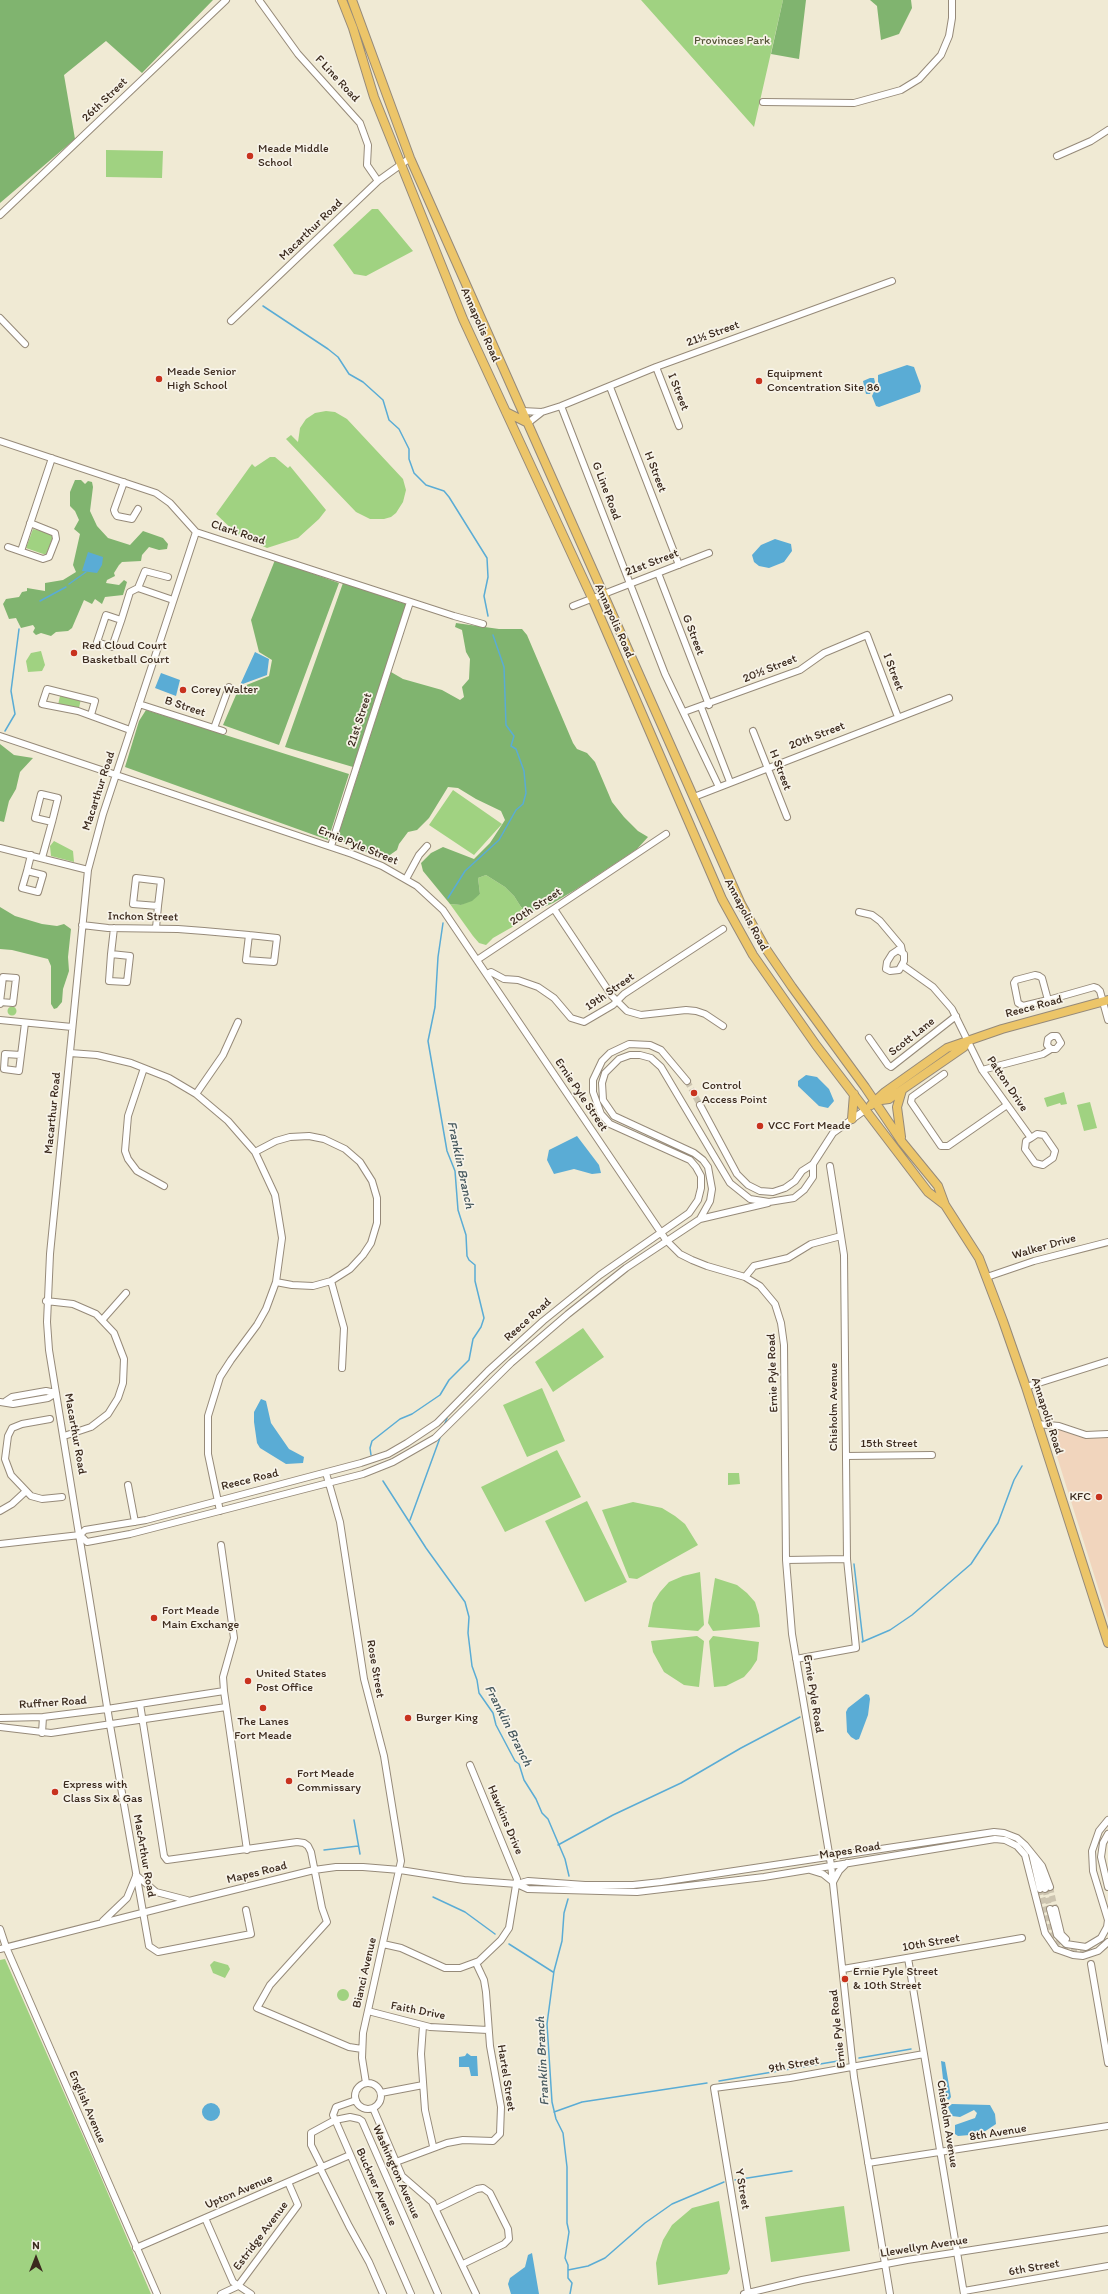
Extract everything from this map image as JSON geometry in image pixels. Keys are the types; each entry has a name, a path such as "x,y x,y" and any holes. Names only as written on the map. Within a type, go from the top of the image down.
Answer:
{"main road":[{"name":"Annapolis Road","path":"342,0 353,28 374,97 400,165 464,319 592,598 722,899 753,955 854,1094 928,1192 945,1205"},
{"name":"Annapolis Road","path":"352,0 410,158 694,797 720,860 766,948 902,1142 938,1186 945,1205 970,1242 987,1277 1026,1387 1108,1643"},
{"path":"506,412 528,423"},
{"path":"673,787 682,796 689,799 694,797"},
{"name":"Reece Road","path":"866,1110 874,1101 947,1048 1002,1029 1106,1001"},
{"name":"Reece Road","path":"874,1101 889,1099 964,1047 967,1041"},
{"path":"902,1090 897,1107 902,1142"},
{"path":"852,1119 854,1094"}],"street":[{"name":"26th Street","path":"0,215 226,0"},
{"name":"F Line Road","path":"259,0 298,54 360,123 368,144 367,165 378,181"},
{"path":"763,102 854,103 901,90 919,79 940,55 950,30 953,11 952,0"},
{"path":"1056,156 1091,141 1108,130"},
{"name":"Macarthur Road","path":"231,321 378,181 410,158"},
{"name":"21½ Street","path":"522,411 542,412 561,406 656,367 892,281"},
{"path":"0,318 25,344"},
{"name":"I Street","path":"656,367 679,426"},
{"name":"H Street","path":"610,387 679,565"},
{"name":"G Line Road","path":"561,406 629,584"},
{"name":"21½ Street","path":"528,423 542,412"},
{"name":"Clark Road","path":"1,443 147,489 165,498 196,532 482,624"},
{"path":"21,551 52,458"},
{"path":"124,482 114,510 115,513 117,516 132,519 138,509"},
{"path":"8,547 43,559 51,555 56,539 55,532 30,523"},
{"name":"Macarthur Road","path":"107,1710 48,1341 46,1301 88,870 130,730 196,532"},
{"name":"21st Street","path":"603,594 709,553"},
{"path":"121,620 106,615 97,642 112,647 121,620 130,592 138,588 145,571 168,577"},
{"name":"G Street","path":"658,573 709,705"},
{"path":"629,584 665,674 719,787"},
{"path":"138,588 173,600"},
{"path":"573,606 603,594"},
{"name":"21st Street","path":"331,846 410,602"},
{"name":"I Street","path":"867,635 898,716"},
{"name":"20½ Street","path":"684,712 709,705 800,670 833,648 867,635"},
{"path":"214,728 229,687"},
{"path":"91,715 95,701 47,689 42,704 91,715 130,730"},
{"name":"20th Street","path":"694,797 898,716 949,698"},
{"name":"B Street","path":"139,704 223,731"},
{"path":"701,707 730,782"},
{"name":"H Street","path":"753,731 787,817"},
{"name":"Ernie Pyle Street","path":"0,736 331,846 372,861 406,879 443,910 619,1173"},
{"path":"42,858 52,822 58,798 41,794 35,818 52,822"},
{"name":"20th Street","path":"477,960 666,834"},
{"path":"406,879 427,846"},
{"path":"0,855 1,848 88,870"},
{"path":"27,871 30,855"},
{"path":"156,928 161,881 136,878 133,904 158,906"},
{"path":"554,909 617,1002 630,1013 641,1015 686,1010 696,1011 705,1014 723,1026"},
{"path":"859,912 872,916 880,921 901,946 905,957 902,965 894,972 886,969 886,965 895,951 902,952"},
{"name":"Inchon Street","path":"82,925 114,928 156,928 204,931 248,935 277,938 274,962 246,960 248,935"},
{"path":"111,954 130,956 127,982 109,980 111,954 114,928"},
{"name":"19th Street","path":"487,974 491,972 504,979 518,980 538,987 554,998 571,1018 579,1022 588,1021 617,1002 624,994 723,929"},
{"name":"Patton Drive","path":"902,965 933,987 956,1016 982,1070 1031,1138"},
{"path":"1048,1000 1042,978 1036,974 1016,980 1014,983 1013,986 1020,1005 1048,1000 1094,987 1100,991 1106,1001 1108,1020"},
{"path":"3,976 16,978 13,1003 0,1003 3,976"},
{"name":"Scott Lane","path":"869,1038 888,1065 892,1066 956,1016"},
{"path":"0,1020 72,1027"},
{"path":"196,1094 227,1048 238,1022"},
{"path":"21,1055 24,1023"},
{"name":"Reece Road","path":"0,1544 80,1535 85,1530 135,1522 326,1473 388,1454 437,1423 488,1371 543,1321 600,1275 689,1213 698,1200 702,1188 701,1176 690,1160 610,1124 602,1114 596,1104 593,1080 602,1061 610,1053 629,1044 640,1043 650,1045 661,1050 687,1081"},
{"path":"982,1070 1043,1054 1051,1049"},
{"path":"70,1053 108,1057 144,1068 169,1078 196,1094 228,1121 255,1152 270,1181 280,1219 281,1247 276,1282 258,1325 228,1364 212,1396 207,1424 207,1444 220,1511"},
{"name":"Reece Road","path":"700,1219 710,1201 712,1189 708,1167 703,1160 694,1153 614,1116 603,1100 602,1083 605,1073 619,1059 630,1055 640,1055 651,1058 661,1067 730,1183 750,1199 769,1202"},
{"path":"144,1068 128,1116 125,1151 128,1159 137,1171 164,1186"},
{"path":"944,1074 912,1096 910,1102 941,1146 948,1146 1007,1105"},
{"name":"Reece Road","path":"700,1105 737,1174 748,1185 760,1191 773,1192 785,1188 813,1164 833,1133 866,1110"},
{"path":"1037,1134 1044,1135 1055,1151 1053,1158 1043,1165 1035,1163 1025,1149 1026,1141 1031,1138 1037,1134"},
{"path":"255,1152 282,1139 300,1136 316,1137 345,1149 360,1162 369,1176 376,1193 378,1212 371,1243 356,1264 331,1281 303,1286 276,1282"},
{"name":"Reece Road","path":"80,1535 87,1542 130,1534 329,1483 393,1462 434,1438 540,1337 620,1273 666,1240 700,1219 769,1202 794,1198 804,1190 814,1177 813,1164"},
{"name":"Chisholm Avenue","path":"796,1658 856,1648 847,1559 844,1274 841,1236 830,1166"},
{"name":"Ernie Pyle Road","path":"619,1173 660,1233 680,1254 692,1260 745,1277 760,1286 775,1304 784,1334 786,1560 789,1609 830,1857 853,2066 890,2294"},
{"path":"745,1277 754,1266 788,1258 811,1244 841,1236"},
{"name":"Walker Drive","path":"987,1277 1034,1261 1108,1242"},
{"path":"331,1281 341,1310 344,1328 342,1368"},
{"path":"102,1319 126,1293"},
{"path":"46,1301 81,1306 102,1319 114,1333 122,1350 124,1367 121,1391 113,1407 101,1421 82,1432 64,1436"},
{"path":"1026,1387 1108,1361"},
{"path":"3,1401 12,1397 46,1391 56,1393"},
{"path":"50,1419 12,1428 8,1436 5,1452 6,1464 11,1475 25,1492 37,1499 62,1497"},
{"path":"1037,1424 1059,1426 1086,1435 1108,1434"},
{"name":"15th Street","path":"846,1456 932,1455"},
{"name":"Rose Street","path":"326,1473 340,1522 364,1679 384,1756 400,1853 400,1870"},
{"path":"128,1485 135,1522"},
{"path":"0,1511 25,1492"},
{"path":"221,1545 234,1638 223,1677 224,1691 247,1850"},
{"path":"786,1560 847,1559"},
{"name":"Ruffner Road","path":"1,1718 43,1717 107,1710 224,1691"},
{"path":"140,1704 164,1856 167,1860 304,1843 308,1846 311,1852 322,1908 326,1919 325,1926 270,1985 257,2008 348,2048 362,2049"},
{"name":"Ruffner Road","path":"1,1727 42,1733 110,1725 226,1707"},
{"name":"MacArthur Road","path":"107,1710 149,1946 158,1952 251,1934 246,1910"},
{"path":"42,1733 43,1717"},
{"path":"1,1718 1,1727"},
{"name":"Hawkins Drive","path":"470,1765 514,1870 517,1884"},
{"path":"1053,1909 1061,1934 1065,1939 1086,1947 1101,1938 1107,1927 1107,1912 1093,1871 1092,1860 1095,1838 1108,1820"},
{"name":"Mapes Road","path":"2,1948 314,1870 348,1866 400,1870 464,1880 517,1884 528,1881 585,1885 633,1885 994,1832 1004,1833 1016,1838 1032,1854 1042,1866 1045,1889 1032,1854"},
{"path":"1108,1834 1103,1843 1101,1857 1108,1887"},
{"name":"Mapes Road","path":"517,1884 528,1889 637,1892 764,1877 983,1841 1005,1840 1017,1846 1025,1855 1045,1933 1056,1949 1073,1955 1083,1956 1098,1951 1108,1942"},
{"path":"807,1870 823,1874 833,1882 839,1871 847,1863"},
{"name":"Bianci Avenue","path":"366,2083 362,2049 368,2011 400,1870"},
{"path":"101,1923 115,1912 127,1898 136,1875 156,1892 189,1901"},
{"path":"383,1944 401,1948 446,1968 460,1968 476,1963 501,1940 509,1928 517,1884"},
{"name":"English Avenue","path":"0,1929 2,1948 157,2294"},
{"name":"10th Street","path":"843,1969 1022,1938"},
{"name":"Chisholm Avenue","path":"908,1958 964,2293"},
{"name":"Hartel Street","path":"396,2162 433,2146 463,2140 490,2142 499,2137 501,2128 501,2107 488,2030 485,1986 476,1963"},
{"path":"1091,1964 1108,2063"},
{"name":"Faith Drive","path":"368,2011 423,2026 488,2030"},
{"path":"423,2026 421,2042 423,2085 426,2119 433,2146"},
{"name":"9th Street","path":"714,2088 790,2078 924,2054"},
{"path":"366,2083 374,2084 381,2093 380,2101 373,2108 363,2108 356,2100 356,2090 366,2083"},
{"path":"381,2093 423,2085"},
{"name":"Y Street","path":"714,2088 746,2294"},
{"path":"335,2120 333,2112 336,2107 356,2100"},
{"path":"373,2108 405,2180 429,2198 436,2209 476,2294"},
{"name":"Washington Avenue","path":"383,2294 370,2262 349,2226 311,2145 310,2137 316,2129 335,2120 355,2117 362,2121 438,2294"},
{"name":"Buckner Avenue","path":"335,2120 410,2294"},
{"name":"8th Avenue","path":"868,2163 941,2153 1108,2126"},
{"name":"Upton Avenue","path":"136,2248 350,2155"},
{"name":"Estridge Avenue","path":"221,2294 238,2286 298,2205 288,2182"},
{"path":"436,2209 477,2189 483,2188 490,2193 508,2228 509,2236 507,2242 463,2264"},
{"path":"205,2218 233,2282 251,2294"},
{"name":"Llewellyn Avenue","path":"746,2294 802,2280 1108,2228"},
{"name":"6th Street","path":"964,2293 1108,2266"}],"shaded area":[{"path":"1061,1428 1094,1437 1108,1437 1108,1619 1049,1431"}],"green space":[{"path":"0,0 213,0 142,73 106,41 64,75 75,139 0,203"},
{"name":"Provinces Park","path":"641,0 783,0 754,127"},
{"path":"783,0 806,0 799,59 771,54"},
{"path":"870,0 911,0 912,8 899,34 881,40 877,6"},
{"path":"106,150 163,151 162,178 106,177"},
{"path":"372,209 378,209 413,251 366,276 354,274 333,245"},
{"path":"326,411 335,412 347,419 403,479 406,490 403,502 396,513 391,517 384,519 370,519 356,512 286,439 291,435 298,442 300,428 306,419 315,413"},
{"path":"270,457 275,457 288,468 290,466 326,510 319,519 298,538 267,548 238,535 216,514 252,464 255,467"},
{"path":"75,480 81,480 85,484 88,481 92,482 93,487 90,511 97,526 108,538 130,545 143,531 163,538 168,544 167,549 159,550 149,547 142,555 141,561 122,562 119,565 114,573 115,576 107,580 106,583 119,585 124,580 127,582 123,595 105,597 102,604 95,599 92,604 84,600 72,628 68,631 56,632 51,636 41,633 36,635 33,632 35,628 33,625 21,628 16,618 9,619 3,604 6,599 19,597 22,592 27,591 27,588 45,591 45,583 63,580 76,572 73,565 80,534 74,529 79,520 75,511 70,506 70,492"},
{"path":"33,529 52,534 53,537 46,555 26,548"},
{"path":"275,560 339,583 279,745 223,725 239,688 269,676 272,660 259,652 251,620"},
{"path":"343,583 406,604 353,767 285,747"},
{"path":"456,623 499,629 522,629 527,635 573,743 577,749 587,753 595,762 612,802 638,831 648,837 637,849 575,890 553,903 530,913 521,907 514,896 505,887 486,875 478,878 480,894 472,901 461,905 450,904 423,871 421,863 431,853 443,847 474,859 490,843 505,820 501,811 476,799 458,788 448,787 429,818 417,830 408,832 399,844 397,850 387,857 375,856 337,839 391,672 403,679 442,690 460,700 464,697 462,687 469,679 470,659 466,652 462,630 455,627"},
{"path":"41,651 45,665 42,671 28,672 26,661 31,653"},
{"path":"60,696 81,699 79,708 58,705"},
{"path":"146,710 349,774 328,840 125,767 139,721"},
{"path":"0,744 14,755 33,758 20,772 16,789 9,801 4,822 0,821"},
{"path":"453,790 502,824 474,855 429,825"},
{"path":"54,841 73,851 74,862 51,856 50,846"},
{"path":"486,875 505,887 514,896 521,907 530,913 528,918 493,938 486,945 479,943 450,904 461,905 480,894 478,878"},
{"path":"0,907 15,916 42,924 57,926 64,924 71,929 68,957 69,971 63,989 62,1002 57,1008 54,1009 51,1004 51,966 48,959 12,950 0,949"},
{"path":"12,1006 17,1011 12,1016 7,1011"},
{"path":"1064,1092 1067,1104 1061,1105 1060,1103 1047,1107 1044,1098"},
{"path":"1090,1102 1097,1128 1084,1131 1077,1105"},
{"path":"583,1328 604,1357 553,1392 535,1362"},
{"path":"542,1388 565,1441 527,1457 503,1405"},
{"path":"557,1450 581,1497 505,1532 481,1487"},
{"path":"728,1473 739,1473 740,1484 728,1485"},
{"path":"587,1501 627,1582 585,1602 545,1521"},
{"path":"633,1502 662,1508 675,1516 685,1524 698,1545 637,1579 629,1578 602,1510"},
{"path":"700,1572 704,1625 698,1631 648,1627 653,1603 669,1582 683,1576"},
{"path":"715,1578 737,1585 747,1593 755,1602 759,1615 760,1627 713,1631 708,1623"},
{"path":"697,1636 704,1641 699,1687 684,1685 664,1672 653,1652 651,1641"},
{"path":"713,1636 759,1642 757,1660 751,1669 744,1677 726,1686 714,1687 709,1641"},
{"path":"5,1959 151,2294 0,2294 0,1960"},
{"path":"214,1961 228,1965 230,1969 225,1978 213,1973 210,1965"},
{"path":"341,1989 345,1989 349,1995 345,2001 341,2001 337,1997 337,1993"},
{"path":"719,2201 730,2269 727,2274 658,2285 656,2263 663,2240 672,2225 692,2208"},
{"path":"844,2206 850,2251 771,2262 765,2217"}],"water":[{"path":"907,365 914,367 921,386 920,392 879,407 876,406 872,396 878,383 878,375"},
{"path":"874,378 875,382 870,394 866,394 863,381"},
{"path":"775,539 791,544 792,551 784,562 769,568 759,566 754,562 752,555 761,545"},
{"path":"88,552 103,557 102,565 97,573 82,571"},
{"path":"255,652 269,659 267,675 240,685"},
{"path":"161,673 180,680 176,696 155,688"},
{"path":"806,1075 817,1077 829,1089 834,1101 828,1108 819,1106 798,1086 798,1081"},
{"path":"577,1136 599,1165 601,1173 592,1174 574,1169 554,1174 547,1160 549,1150"},
{"path":"261,1399 266,1401 271,1423 289,1449 304,1457 303,1463 286,1464 260,1448 257,1443 254,1412"},
{"path":"866,1694 869,1695 870,1699 868,1715 859,1739 856,1740 847,1732 846,1712 848,1708"},
{"path":"467,2053 471,2056 477,2056 478,2076 471,2076 469,2067 459,2067 459,2057 465,2056"},
{"path":"941,2061 945,2062 951,2097 949,2100 945,2097"},
{"path":"211,2103 217,2106 220,2112 217,2118 211,2121 205,2118 202,2112 205,2106"},
{"path":"952,2104 990,2105 995,2114 996,2124 981,2134 958,2136 955,2134 955,2125 975,2118 977,2113 974,2110 960,2117 952,2116 948,2107"},
{"path":"532,2253 539,2294 511,2294 508,2284 510,2278 525,2267 528,2255"}],"waterway":[{"name":"Franklin Branch","path":"263,306 328,349 338,357 349,374 363,382 383,400 389,420 399,429 409,449 409,459 414,473 426,485 444,491 487,558 488,577 484,596 488,616"},
{"path":"69,584 86,572"},
{"path":"40,601 66,587"},
{"path":"5,731 15,714 11,691 19,629"},
{"name":"Franklin Branch","path":"448,898 465,871 499,840 516,810 523,804 526,793 524,771 516,749 511,746 514,736 506,725 504,667 493,635"},
{"name":"Franklin Branch","path":"371,1455 370,1448 372,1441 400,1419 412,1414 440,1395 449,1380 469,1360 473,1339 481,1327 484,1318 475,1281 475,1265 467,1256 466,1235 458,1210 455,1171 447,1151 428,1041 435,1007 438,957 443,923"},
{"path":"444,1426 447,1418"},
{"path":"410,1520 441,1435"},
{"path":"862,1642 890,1630 912,1615 971,1564 998,1523 1014,1480 1022,1466"},
{"name":"Franklin Branch","path":"383,1481 426,1548 465,1602 469,1617 468,1633 472,1666 477,1680 479,1693 493,1713 496,1725 515,1761 519,1764 524,1780 536,1799 542,1813 548,1819 565,1859 569,1876"},
{"path":"854,1564 863,1641"},
{"path":"558,1845 613,1815 681,1783 741,1748 800,1717"},
{"path":"354,1820 360,1854"},
{"path":"324,1850 358,1846"},
{"path":"433,1897 465,1912 495,1934"},
{"name":"Franklin Branch","path":"568,1899 564,1913 562,1941 554,1971 547,2024 552,2102 556,2119 563,2133 567,2167 567,2223 569,2232 565,2258 568,2265 568,2278 572,2283 570,2294"},
{"path":"509,1944 553,1972"},
{"path":"859,2058 911,2049"},
{"path":"719,2081 844,2060"},
{"path":"554,2112 582,2102 707,2083"},
{"path":"735,2180 792,2171"},
{"path":"568,2270 588,2266 605,2258 645,2223 672,2204 724,2182"}],"tunnel":[{"path":"687,1081 700,1105"},
{"path":"1050,1887 1055,1909"},
{"path":"1040,1889 1054,1938 1065,1948 1084,1950 1086,1947"},
{"path":"1045,1889 1050,1909"}],"place":[{"name":"Meade Middle School","path":"250,156"},
{"name":"Meade Senior High School","path":"159,379"},
{"name":"Equipment Concentration Site 86","path":"759,381"},
{"name":"Red Cloud Court Basketball Court","path":"74,653"},
{"name":"Corey Walter","path":"183,690"},
{"name":"Control Access Point","path":"694,1093"},
{"name":"VCC Fort Meade","path":"760,1126"},
{"name":"KFC","path":"1099,1497"},
{"name":"Fort Meade Main Exchange","path":"154,1618"},
{"name":"United States Post Office","path":"248,1681"},
{"name":"The Lanes Fort Meade","path":"263,1708"},
{"name":"Burger King","path":"408,1718"},
{"name":"Fort Meade Commissary","path":"289,1781"},
{"name":"Express with Class Six & Gas","path":"55,1792"},
{"name":"Ernie Pyle Street & 10th Street","path":"845,1979"}]}
